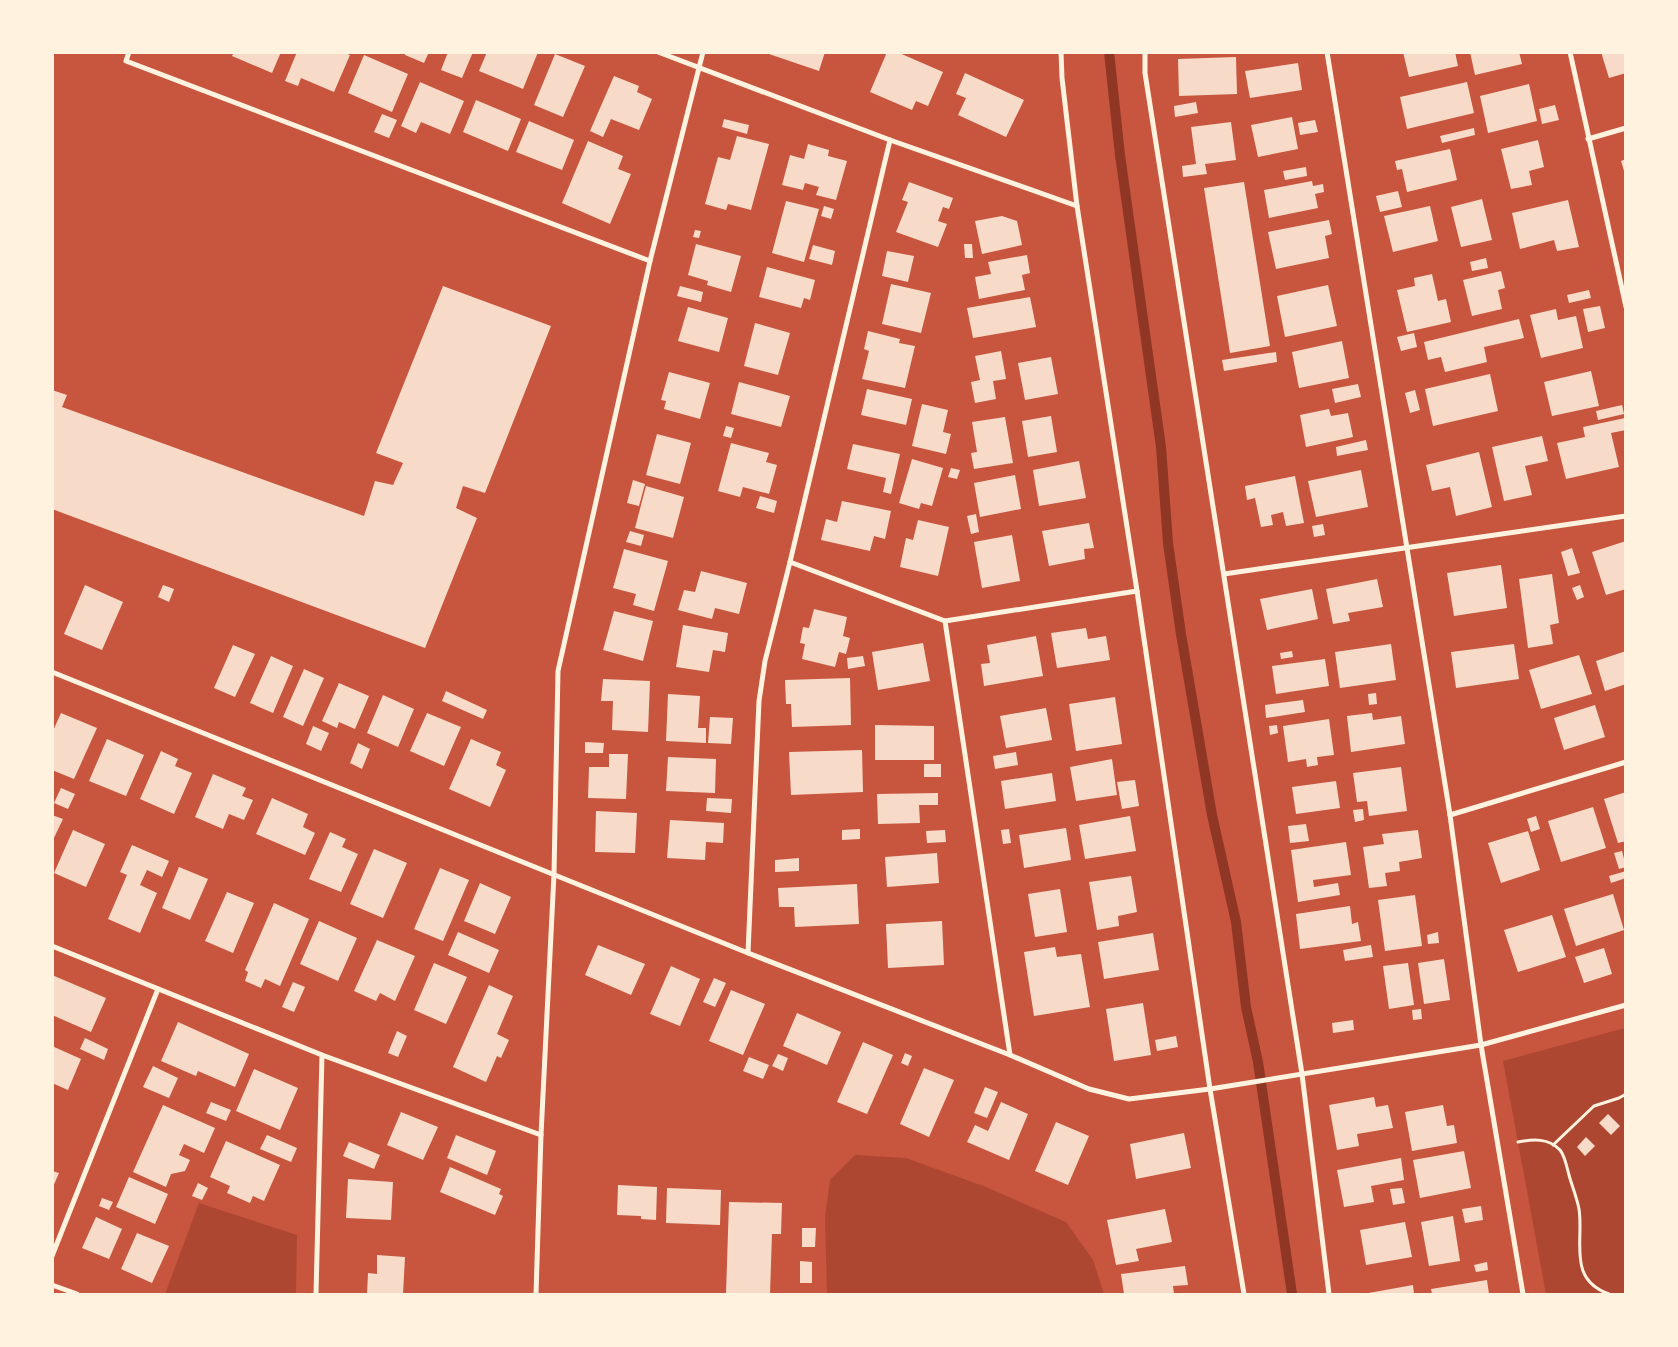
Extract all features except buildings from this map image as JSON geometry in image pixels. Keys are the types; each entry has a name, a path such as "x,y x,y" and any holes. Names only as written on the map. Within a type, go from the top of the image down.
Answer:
{"street":[{"path":"129,52 126,62 650,261"},
{"path":"658,52 890,140 1078,206"},
{"path":"536,1294 541,1135 554,874 558,671 650,261 703,52"},
{"path":"1061,52 1062,78 1078,206 1210,1089 1244,1294"},
{"path":"1145,52 1147,82 1302,1074 1329,1294"},
{"path":"1327,52 1450,815 1481,1045 1523,1294"},
{"path":"1570,52 1626,307"},
{"path":"1588,139 1626,128"},
{"path":"748,953 759,701 765,661 890,140"},
{"path":"1224,574 1626,516"},
{"path":"790,562 945,621 1137,591"},
{"path":"945,621 1010,1055"},
{"path":"52,672 748,953 1010,1055 1089,1089 1129,1099 1210,1089 1481,1045 1626,1005"},
{"path":"1450,815 1626,762"},
{"path":"52,946 322,1055 541,1135"},
{"path":"52,1256 158,989"},
{"path":"316,1294 322,1055"},
{"path":"52,1285 77,1294"}],"path":[{"path":"1553,1145 1594,1106 1626,1094"},
{"path":"1498,1147 1528,1140 1547,1141 1562,1151 1579,1209 1579,1254 1581,1263 1591,1284 1600,1291 1609,1294"}],"shaded area":[{"path":"1625,1028 1625,1294 1546,1294 1503,1061"},
{"path":"855,1155 906,1158 986,1187 1066,1222 1093,1260 1104,1294 827,1294 825,1217 830,1180"},
{"path":"199,1203 297,1235 296,1294 165,1294"}],"waterway":[{"path":"1109,52 1120,155 1161,447 1168,543 1181,634 1212,815 1236,922 1246,1007 1258,1062 1292,1294"}]}
